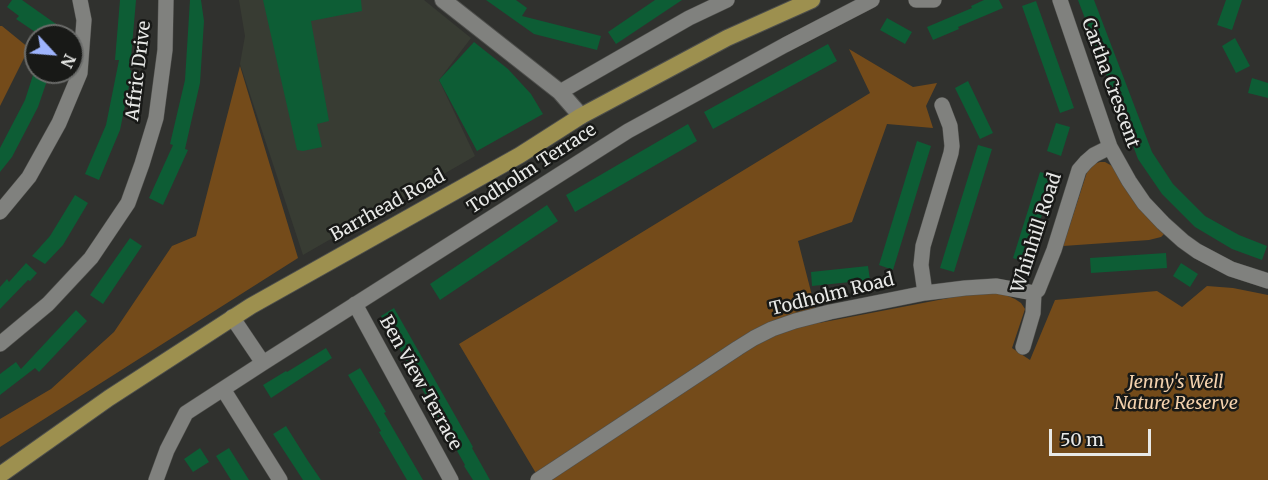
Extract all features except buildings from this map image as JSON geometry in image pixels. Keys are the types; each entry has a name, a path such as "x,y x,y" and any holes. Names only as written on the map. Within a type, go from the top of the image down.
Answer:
{"main road":[{"name":"Barrhead Road","path":"0,475 109,398 232,317 520,155 581,116 727,38 812,0"}],"street":[{"path":"0,212 29,177 59,123 80,73 84,20 80,0"},
{"name":"Affric Drive","path":"0,344 48,304 91,258 128,203 156,118 165,50 166,0"},
{"path":"443,0 560,92 581,116"},
{"path":"560,92 689,18 728,0"},
{"name":"Todholm Terrace","path":"156,480 167,450 186,413 628,131 872,0"},
{"path":"916,0 933,0"},
{"name":"Cartha Crescent","path":"1060,0 1110,147 1144,203 1163,224 1197,251 1231,269 1268,281"},
{"path":"925,293 921,265 922,246 951,153 950,126 942,105"},
{"name":"Whinhill Road","path":"1023,347 1033,313 1034,293 1038,290 1054,250 1079,170 1094,155 1110,147"},
{"name":"Todholm Road","path":"538,480 763,333 822,314 925,293 996,286 1034,293"},
{"name":"Ben View Terrace","path":"355,304 451,480"},
{"path":"232,317 262,363"},
{"path":"223,389 280,480"}],"shaded area":[{"path":"239,0 424,0 471,38 439,80 475,156 303,255 240,64 245,36"}],"green space":[{"path":"0,26 2,26 24,44 24,58 0,106"},
{"name":"Jenny's Well Nature Reserve","path":"849,49 913,87 937,83 926,106 933,128 887,124 852,222 798,241 819,323 985,291 1001,293 1021,303 1025,309 1012,348 1030,360 1055,300 1157,291 1182,307 1207,286 1233,288 1268,295 1268,480 540,480 459,344 870,93"},
{"path":"240,66 298,258 0,447 0,419 51,389 114,332 172,246 196,236"},
{"path":"1100,162 1114,167 1164,234 1161,237 1149,240 1063,246 1087,172 1094,164"}]}
